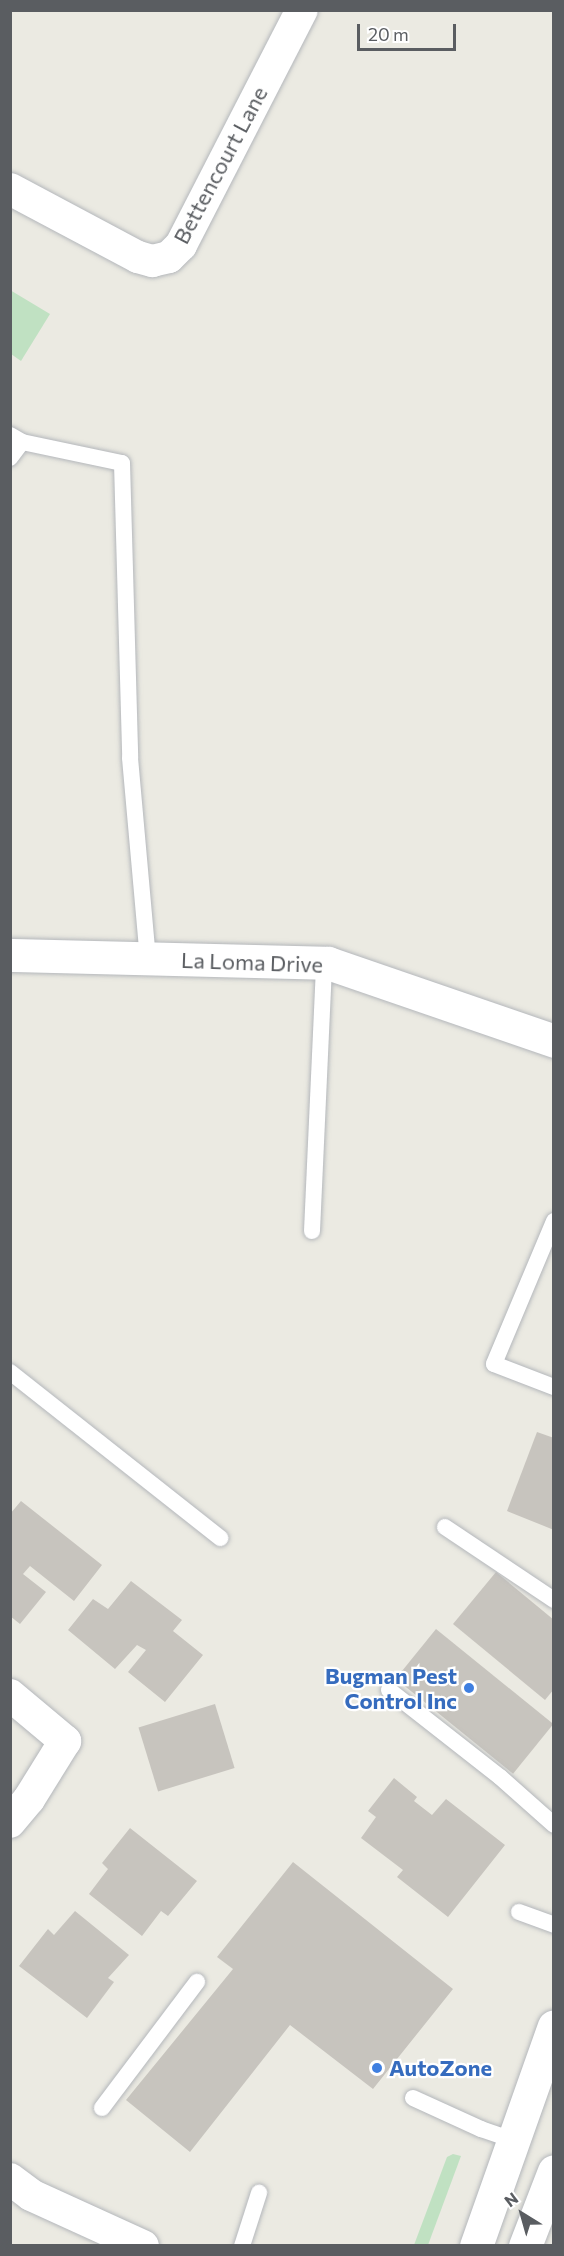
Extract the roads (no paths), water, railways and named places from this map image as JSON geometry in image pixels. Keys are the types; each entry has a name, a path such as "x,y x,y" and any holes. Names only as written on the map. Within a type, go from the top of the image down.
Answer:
{"street":[{"name":"Bettencourt Lane","path":"10,189 138,257 152,261 169,257 181,245 302,10"},
{"name":"La Loma Drive","path":"10,955 148,960 324,962 444,1001 554,1041"},
{"path":"10,1695 65,1741 29,1799 10,1822"},
{"path":"476,2246 554,2026"},
{"path":"525,2246 554,2171"},
{"path":"12,2187 143,2246"}],"lane":[{"path":"10,458 16,439 122,463 130,758 148,960"},
{"path":"312,1231 324,962"},
{"path":"554,1221 494,1364 554,1387"},
{"path":"10,1372 220,1538"},
{"path":"445,1527 554,1600"},
{"path":"389,1690 500,1777 554,1826"},
{"path":"519,1912 554,1925"},
{"path":"102,2108 197,1982"},
{"path":"413,2098 480,2129 515,2140"},
{"path":"242,2246 259,2193"}],"place":[{"name":"Bugman Pest Control Inc","path":"469,1688"},
{"name":"AutoZone","path":"377,2068"}]}
